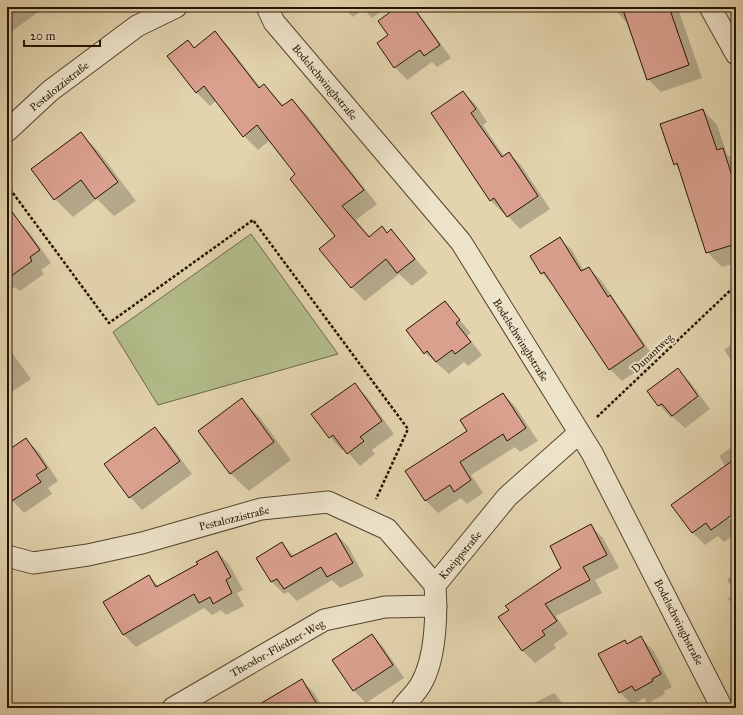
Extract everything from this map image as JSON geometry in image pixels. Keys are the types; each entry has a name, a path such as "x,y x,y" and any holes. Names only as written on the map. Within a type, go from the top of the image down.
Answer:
{"street":[{"name":"Pestalozzistraße","path":"7,131 50,91 137,26 176,7"},
{"name":"Bodelschwinghstraße","path":"267,7 274,22 461,242 592,453 722,708"},
{"path":"710,7 736,54"},
{"name":"Kneippstraße","path":"402,708 422,684 433,649 436,606 435,585 507,498 579,433"},
{"name":"Pestalozzistraße","path":"7,556 33,563 88,555 269,508 328,502 387,529 435,585"},
{"name":"Theodor-Fliedner-Weg","path":"172,708 324,620 385,607 436,606"}],"path":[{"path":"7,185 108,323 253,220 408,429 366,520"},
{"name":"Dunantweg","path":"579,433 736,285"}],"green space":[{"path":"251,234 338,354 158,405 113,332"}],"building":[{"path":"397,7 413,7 440,45 424,56 420,50 394,68 377,43 388,35 378,21"},
{"path":"622,7 669,7 689,65 647,80"},
{"path":"215,31 259,88 264,84 282,106 292,99 364,190 342,206 369,237 382,226 387,233 391,229 415,259 397,273 386,259 351,288 319,249 335,236 290,179 295,174 257,125 243,137 204,86 196,93 167,56 188,40 194,48"},
{"path":"463,91 476,109 471,113 502,157 509,152 538,196 507,217 494,198 490,201 431,113"},
{"path":"703,109 717,150 723,148 736,188 736,244 706,253 677,163 674,165 660,124"},
{"path":"81,132 118,182 95,199 81,180 54,200 31,169"},
{"path":"7,205 40,250 30,257 32,261 7,279"},
{"path":"560,237 581,271 589,267 608,297 610,295 644,346 609,370 544,272 541,274 530,256"},
{"path":"445,301 460,320 456,323 471,342 455,354 452,350 436,362 427,351 424,354 406,330"},
{"path":"678,368 698,396 672,416 662,404 658,406 647,391"},
{"path":"355,383 382,421 360,437 364,441 347,454 333,435 329,438 311,414"},
{"path":"503,393 526,428 507,441 503,434 460,462 471,480 454,492 450,485 425,501 405,471 467,431 460,420"},
{"path":"242,398 274,442 230,474 198,431"},
{"path":"155,427 180,461 129,498 104,464"},
{"path":"26,438 47,468 36,475 41,482 7,504 7,451"},
{"path":"736,458 736,512 711,530 706,523 692,533 671,505"},
{"path":"591,524 607,555 583,567 590,580 545,604 557,621 542,631 545,635 522,651 498,617 509,610 505,606 561,568 550,546"},
{"path":"336,533 353,563 327,577 321,567 284,589 277,579 271,582 256,558 282,542 291,557"},
{"path":"217,551 231,577 226,580 232,593 213,604 210,597 199,603 194,594 123,635 103,602 149,575 156,587 198,564 196,562"},
{"path":"372,634 393,665 353,691 332,660"},
{"path":"641,636 661,674 652,679 653,681 635,691 632,686 619,693 598,654 625,640 627,644"},
{"path":"302,679 319,708 253,708"}]}
